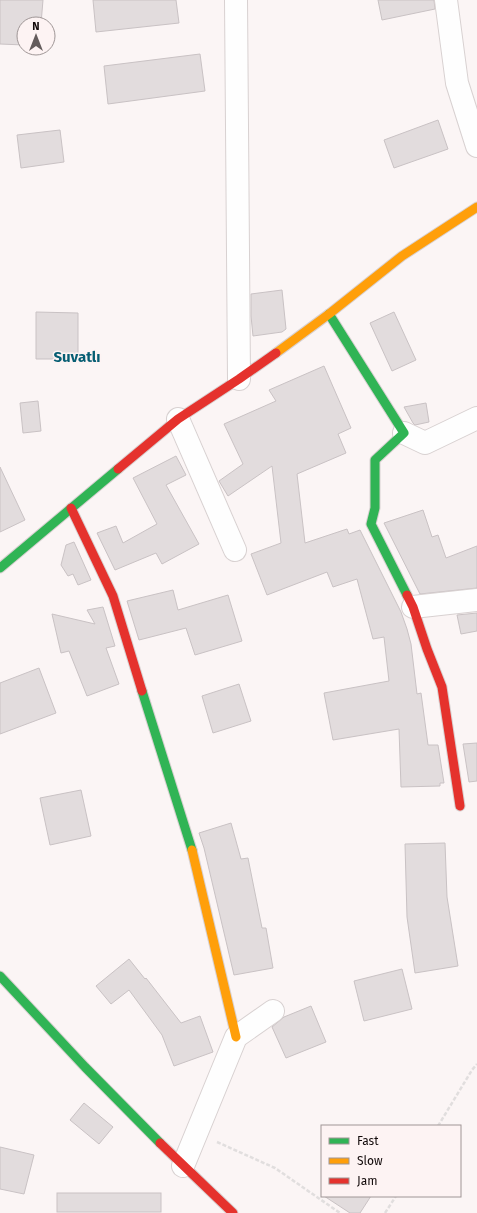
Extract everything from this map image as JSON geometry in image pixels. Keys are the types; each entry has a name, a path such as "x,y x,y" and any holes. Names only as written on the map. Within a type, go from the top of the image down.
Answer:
{"street":[{"path":"236,0 240,379"},
{"path":"446,0 457,83 477,146"},
{"path":"0,568 178,419 240,379 329,314 402,256 477,207"},
{"path":"329,314 404,433 425,443 477,418"},
{"path":"178,419 235,550"},
{"path":"404,433 375,460 375,508 371,524 413,607 442,687 460,806"},
{"path":"70,508 113,596 162,759 192,851 236,1037"},
{"path":"413,607 477,600"},
{"path":"0,976 41,1023 183,1166 233,1213"},
{"path":"183,1166 236,1037 274,1011"}],"path":[{"path":"439,1125 477,1064"},
{"path":"196,1133 275,1168 340,1213"},
{"path":"385,1213 395,1197"}],"building":[{"path":"0,0 43,0 42,16 16,16 16,45 0,44"},
{"path":"93,0 176,0 179,23 96,32"},
{"path":"378,0 434,0 435,9 382,20"},
{"path":"200,54 205,91 108,104 104,66"},
{"path":"438,120 448,149 394,168 384,140"},
{"path":"60,130 64,162 21,168 17,135"},
{"path":"282,290 286,329 282,332 253,336 251,294"},
{"path":"36,312 78,313 78,359 36,359"},
{"path":"394,312 416,360 392,371 370,323"},
{"path":"324,366 351,428 338,434 346,453 297,474 305,543 347,529 349,534 360,530 401,612 407,629 411,644 417,694 421,693 428,745 438,745 444,783 440,783 440,786 401,787 399,729 333,740 324,693 389,681 384,637 373,639 357,579 333,587 327,572 267,595 251,554 281,543 272,466 228,496 219,481 243,464 224,424 276,401 269,390"},
{"path":"38,401 41,431 23,433 20,403"},
{"path":"426,403 429,422 415,425 404,407"},
{"path":"176,456 186,475 166,485 199,544 162,564 156,553 115,570 97,533 116,526 123,543 157,524 133,478"},
{"path":"0,467 25,520 0,532"},
{"path":"423,510 432,537 438,535 446,558 477,546 477,588 420,594 384,523"},
{"path":"74,542 91,580 78,585 73,574 68,576 61,565 66,545"},
{"path":"173,590 178,610 228,595 242,641 195,655 186,628 139,640 127,601"},
{"path":"103,607 115,646 106,648 119,684 87,696 69,651 61,653 52,614 95,624 87,610"},
{"path":"477,613 477,631 461,634 457,615"},
{"path":"39,668 56,713 0,734 0,683"},
{"path":"239,684 251,721 213,733 202,696"},
{"path":"477,743 477,781 469,782 463,744"},
{"path":"81,790 91,836 50,845 40,798"},
{"path":"231,823 241,859 248,858 262,928 266,928 273,968 234,975 204,848 199,833"},
{"path":"445,843 447,897 458,966 415,973 407,917 405,844"},
{"path":"129,959 145,979 146,978 181,1023 200,1016 213,1052 174,1066 162,1035 129,990 111,1004 96,986"},
{"path":"402,969 412,1009 364,1021 354,981"},
{"path":"311,1006 326,1042 286,1058 272,1027 284,1017"},
{"path":"84,1103 113,1127 99,1144 70,1120"},
{"path":"0,1147 34,1155 24,1194 0,1189"},
{"path":"57,1193 161,1193 161,1212 57,1212"},
{"path":"326,1197 370,1197 360,1213 350,1213"}],"traffic: fast":[{"path":"329,314 404,433 375,460 375,508 371,524 407,595"},
{"path":"0,568 118,469"},
{"path":"142,691 192,850"},
{"path":"0,976 85,1067 160,1143"}],"traffic: slow":[{"path":"276,353 329,314 402,256 477,207"},
{"path":"192,850 236,1037"}],"traffic: jam":[{"path":"118,469 178,419 276,353"},
{"path":"71,508 113,596 142,691"},
{"path":"407,595 413,607 442,687 460,806"},
{"path":"160,1143 233,1213"}],"district":[{"name":"Suvatlı","path":"77,357"}]}
